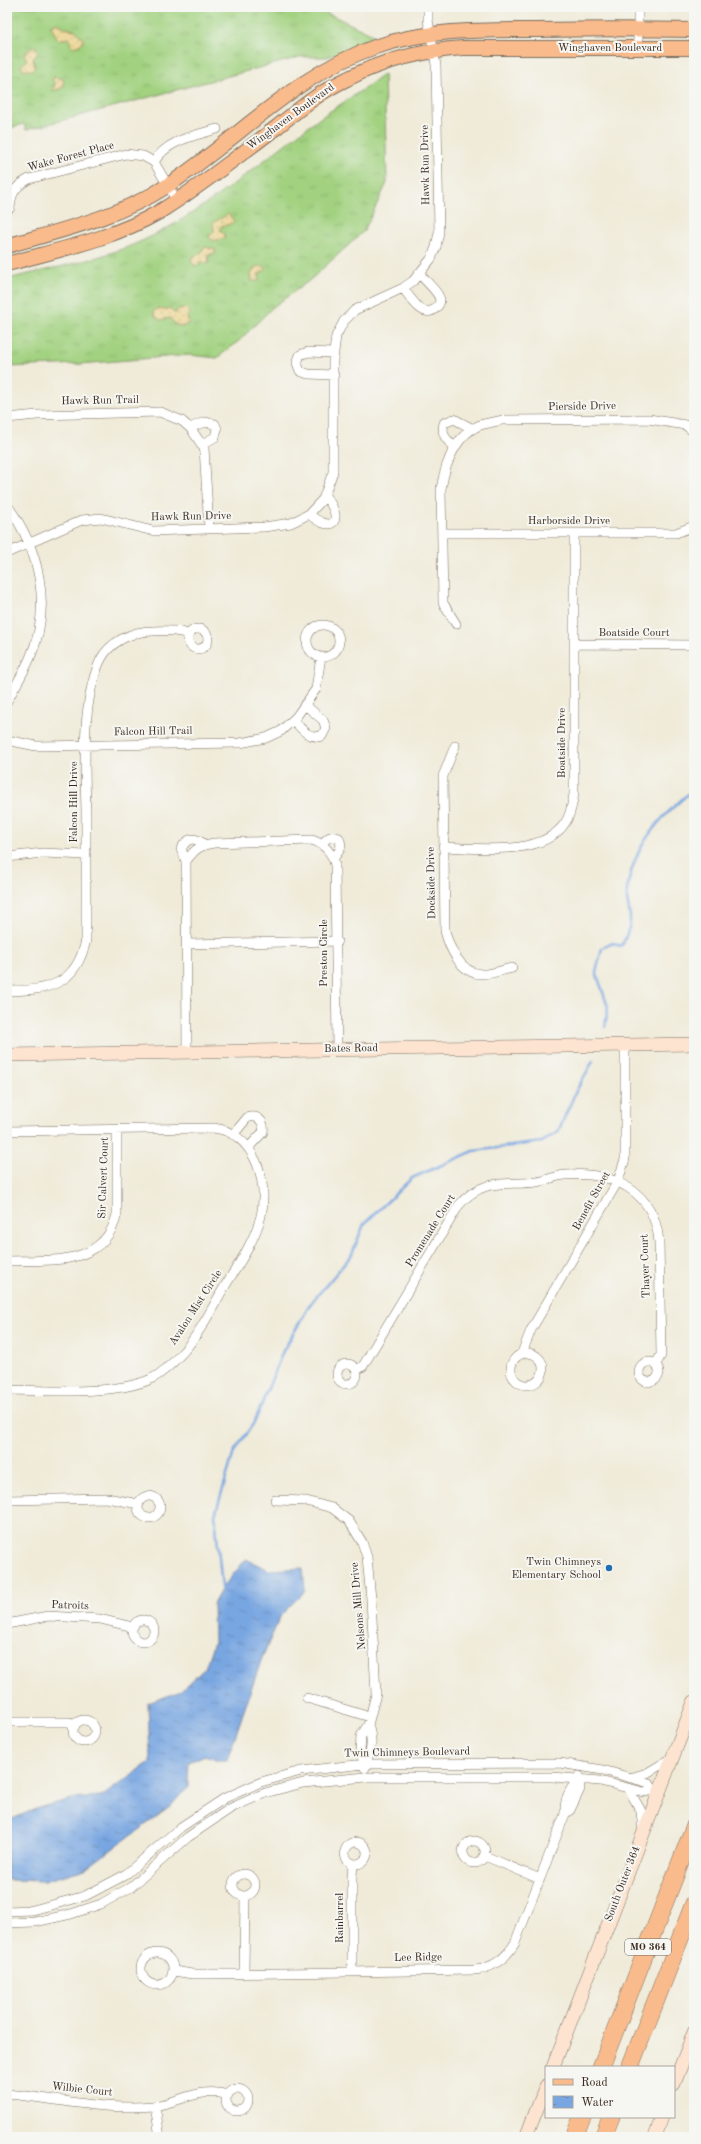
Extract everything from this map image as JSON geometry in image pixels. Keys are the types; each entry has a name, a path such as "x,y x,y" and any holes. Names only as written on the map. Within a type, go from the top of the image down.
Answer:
{"highway":[{"name":"MO 364","path":"601,2066 694,1827"},
{"name":"MO 364","path":"630,2066 694,1903"},
{"path":"574,2137 582,2118"},
{"path":"603,2137 611,2118"}],"main road":[{"name":"Winghaven Boulevard","path":"7,246 104,217 130,207 168,186 319,74 374,47 430,33 480,30 694,30"},
{"name":"Winghaven Boulevard","path":"7,264 125,228 177,201 319,95 346,79 388,62 433,50 463,48 694,48"}],"street":[{"name":"Hawk Run Drive","path":"7,553 29,542 82,520 102,518 153,531 264,527 291,523 309,514 324,496 333,472 334,353 336,336 344,321 355,310 403,288 413,281 430,259 436,247 439,232 436,73 428,7"},
{"path":"638,7 638,48"},
{"path":"177,201 154,162 160,153 174,142 217,129"},
{"name":"Wake Forest Place","path":"10,208 11,195 18,185 29,180 126,154 143,156 154,162"},
{"path":"403,288 418,308 425,311 433,310 439,305 440,300 438,295 419,273"},
{"path":"334,353 308,352 300,355 297,363 300,371 308,374 334,375"},
{"name":"Hawk Run Trail","path":"7,418 37,415 160,412 178,419 190,428 204,448 208,528"},
{"path":"455,448 444,437 442,431 444,423 454,419 473,429"},
{"name":"Pierside Drive","path":"456,624 443,603 443,532 441,489 444,472 455,448 473,429 480,425 502,420 649,419 685,425 693,428"},
{"path":"190,428 204,422 215,424 217,429 215,437 202,445"},
{"path":"309,514 318,522 326,524 333,522 336,517 336,512 324,496"},
{"path":"7,505 20,522 29,542 40,579 41,618 31,657 7,700"},
{"name":"Harborside Drive","path":"443,532 676,532 694,526"},
{"name":"Boatside Drive","path":"444,847 512,848 544,842 565,824 571,810 574,794 574,533"},
{"name":"Falcon Hill Drive","path":"7,991 42,989 50,987 69,974 83,953 86,940 85,745 90,700 100,662 112,646 122,639 148,631 184,632 189,635"},
{"name":"Boatside Court","path":"575,644 694,645"},
{"name":"Falcon Hill Trail","path":"7,740 36,746 246,742 266,738 281,731 294,720 316,689 322,657"},
{"path":"294,720 314,738 322,736 326,728 323,720 305,704"},
{"name":"Dockside Drive","path":"455,746 443,776 444,920 449,946 467,969 474,972 481,974 512,968"},
{"name":"Preston Circle","path":"322,844 327,838 332,836 339,838 341,847 333,858 335,865 337,1049"},
{"path":"187,1051 186,860 195,850 204,844 312,840 322,844 333,858"},
{"path":"7,857 43,853 86,855"},
{"path":"186,944 336,941"},
{"name":"Bates Road","path":"7,1055 187,1051 525,1048 625,1044 694,1044"},
{"name":"Benefit Street","path":"522,1353 530,1330 618,1181 625,1159 625,1044"},
{"path":"233,1135 246,1118 254,1117 260,1120 263,1124 263,1132 248,1148"},
{"name":"Avalon Mist Circle","path":"7,1131 214,1128 228,1131 248,1148 256,1160 261,1178 262,1206 258,1225 246,1250 201,1328 174,1361 152,1378 125,1388 7,1390"},
{"name":"Sir Calvert Court","path":"7,1261 60,1260 80,1256 104,1240 115,1224 117,1214 118,1130"},
{"name":"Promenade Court","path":"357,1370 363,1366 459,1205 468,1195 478,1188 499,1183 544,1181 566,1175 599,1176 618,1181"},
{"name":"Thayer Court","path":"618,1181 633,1191 650,1210 658,1232 661,1355 656,1364"},
{"path":"7,1500 107,1498 138,1504"},
{"name":"Nelsons Mill Drive","path":"275,1500 306,1501 332,1508 349,1521 362,1542 367,1557 376,1694 369,1721 371,1734 370,1755 365,1763 366,1777"},
{"name":"Patroits","path":"7,1624 48,1616 100,1619 133,1627"},
{"path":"307,1698 369,1721"},
{"name":"South Outer 364","path":"554,2066 643,1831 655,1791 672,1758 694,1702"},
{"path":"7,1722 69,1722 75,1726"},
{"path":"630,1778 647,1773 672,1758"},
{"name":"Twin Chimneys Boulevard","path":"7,1911 33,1910 84,1896 125,1875 181,1827 225,1798 261,1782 301,1771 365,1763 560,1763 649,1783 655,1791"},
{"name":"Lee Ridge","path":"174,1971 192,1974 352,1972 475,1970 491,1966 504,1958 515,1943 565,1814 564,1806 571,1787 578,1779 581,1767"},
{"path":"7,1923 35,1922 71,1914 101,1904 126,1891 141,1880 188,1837 231,1808 265,1793 304,1783 366,1777 553,1777 578,1779 644,1792 655,1791"},
{"path":"628,1788 641,1811 643,1831"},
{"path":"485,1856 540,1879"},
{"name":"Rainbarrel","path":"352,1972 353,1864"},
{"path":"244,1973 245,1896"},
{"path":"675,2081 694,2032"},
{"path":"526,2137 545,2089"},
{"name":"Wilbie Court","path":"7,2094 97,2106 155,2106 207,2091 228,2094"},
{"path":"155,2106 160,2137"},
{"path":"655,2137 662,2118"}],"green space":[{"path":"7,7 305,7 325,12 375,36 328,57 300,57 26,130 24,124 7,129"},
{"path":"384,74 387,183 364,231 310,280 273,307 240,340 217,358 189,355 80,364 7,367 7,279 76,263 111,253 144,240 165,229 186,217 227,189 315,122"}],"sand":[{"path":"58,23 65,28 75,30 83,39 83,43 74,47 71,45 69,38 58,40 51,26"},
{"path":"33,47 36,47 38,53 33,59 35,67 31,71 26,69 24,70 21,66 27,60 24,54"},
{"path":"54,77 63,79 64,87 53,91 55,83 52,80"},
{"path":"228,214 234,221 231,224 221,226 220,230 225,235 225,238 213,241 209,237 214,231 213,223"},
{"path":"204,247 215,249 215,253 208,255 209,263 207,264 201,261 197,266 193,264 191,261 192,257 201,253"},
{"path":"264,266 266,270 259,274 259,281 252,281 251,274 255,267"},
{"path":"158,308 162,310 170,308 175,314 178,309 186,308 190,313 187,317 189,323 182,327 175,324 170,318 159,320 154,314 154,311"}],"water":[{"path":"246,1559 269,1570 303,1568 305,1591 281,1615 262,1658 227,1760 218,1760 205,1755 189,1762 188,1786 170,1807 85,1869 45,1881 7,1880 7,1821 38,1808 71,1799 101,1797 150,1762 148,1703 181,1691 205,1668 214,1641 213,1604 222,1588"}],"waterway":[{"path":"605,1027 608,1007 596,972 602,948 613,943 620,946 626,938 630,921 627,890 630,874 642,845 650,833 670,810 694,789"},
{"path":"222,1588 215,1515 234,1452 255,1421 283,1351 311,1303 351,1256 364,1224 412,1178 474,1151 542,1142 558,1132 576,1091 593,1061"}],"place":[{"name":"Twin Chimneys Elementary School","path":"609,1568"}]}
